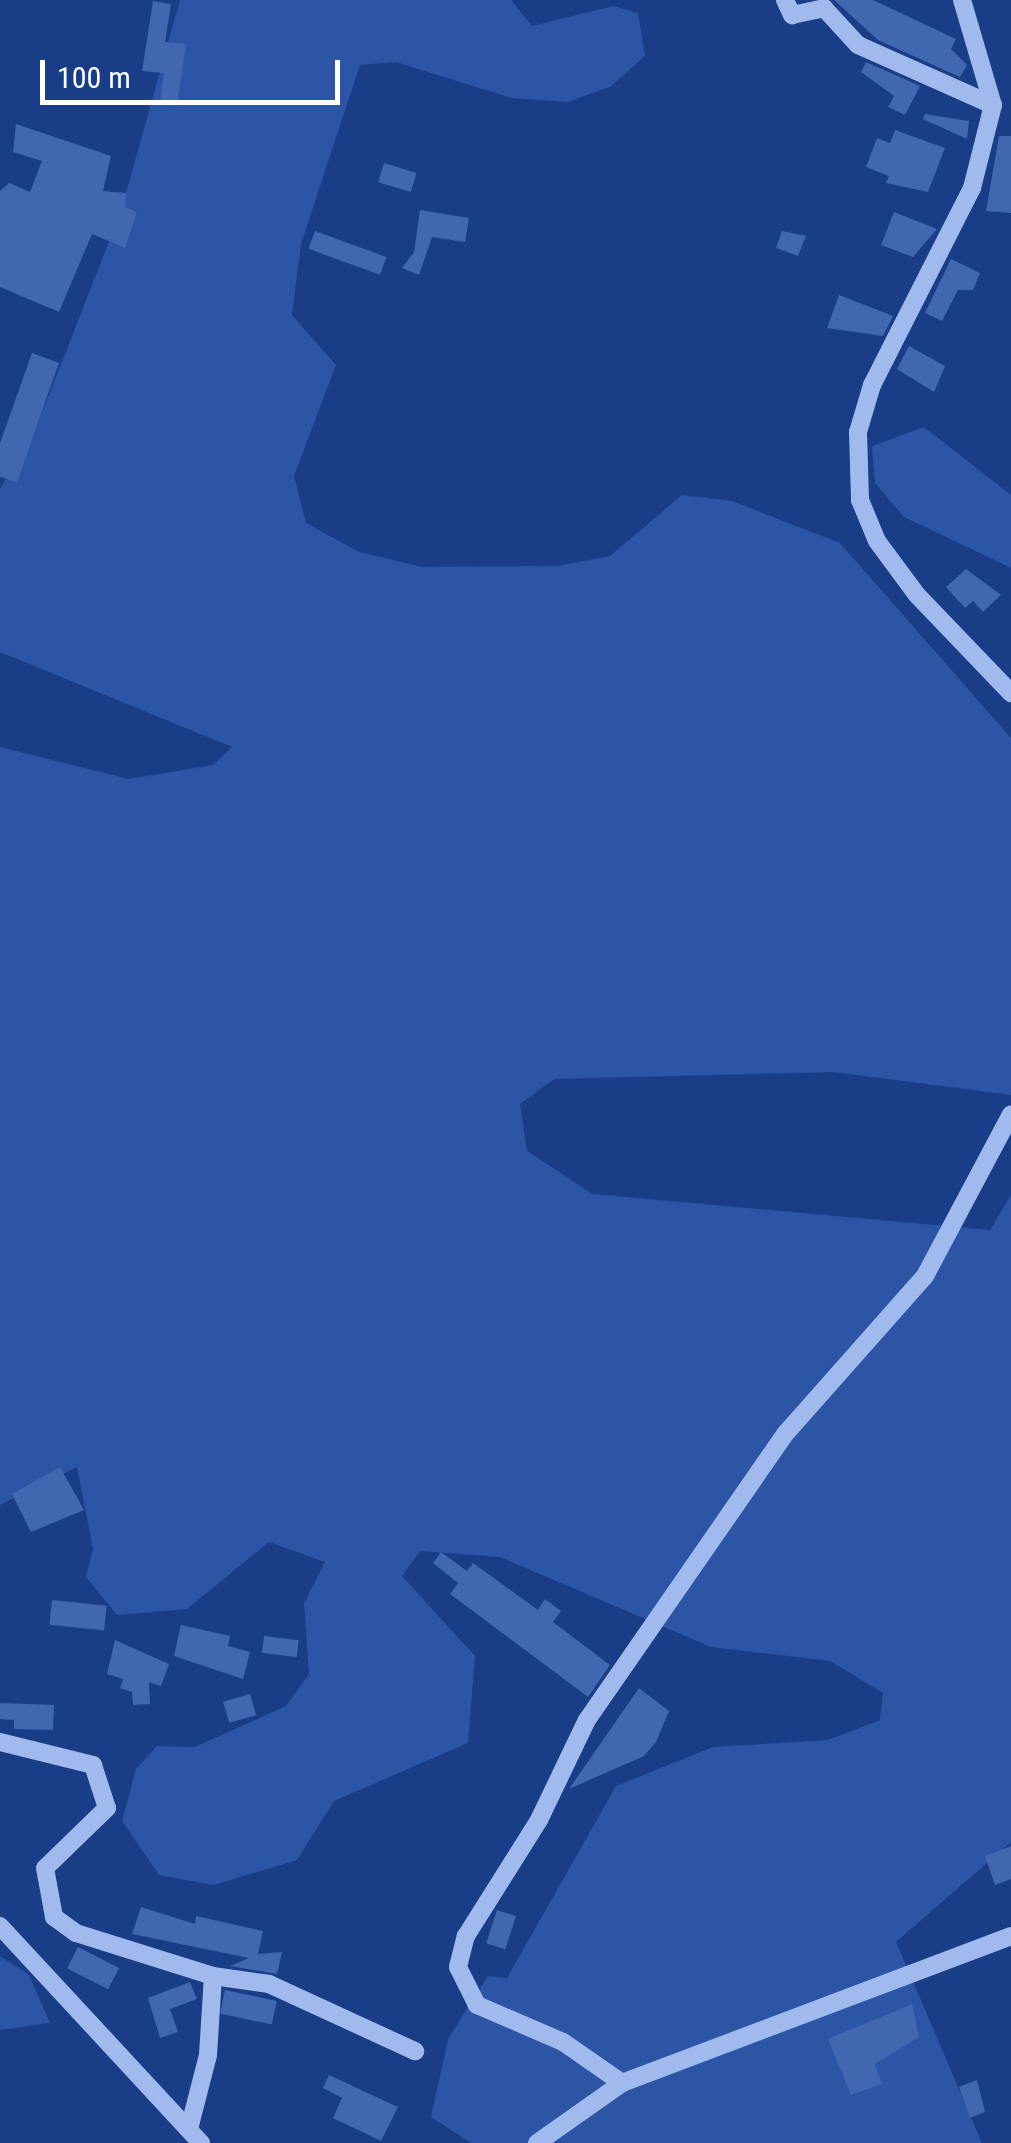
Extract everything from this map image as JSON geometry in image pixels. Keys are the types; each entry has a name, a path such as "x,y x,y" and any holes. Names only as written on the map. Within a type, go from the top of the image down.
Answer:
{"street":[{"path":"962,0 993,105 972,188 872,385 858,432 860,500 877,541 917,595 1011,693"},
{"path":"788,8 824,8 858,45 993,105"},
{"path":"622,2083 563,2042 477,2005 458,1967 466,1936 539,1820 587,1720 786,1433 925,1276 1011,1114"},
{"path":"0,1742 93,1765 107,1808 45,1868 54,1917 76,1933 213,1976 269,1984 414,2051"},
{"path":"0,1926 195,2136"},
{"path":"537,2143 622,2083 1011,1936"},
{"path":"195,2136 208,2055 213,1976"}],"shaded area":[{"path":"180,0 511,0 532,26 613,6 638,13 645,56 610,87 567,102 512,98 396,62 360,65 301,244 292,315 336,365 294,476 306,523 359,552 423,567 557,566 610,556 682,495 732,501 840,543 1011,738 1011,1095 834,1072 554,1079 520,1104 527,1151 593,1194 990,1230 1011,1195 1011,1842 896,1942 982,2143 471,2143 431,2117 448,2039 488,1976 507,1978 616,1786 713,1747 828,1740 880,1720 883,1693 830,1661 711,1647 500,1557 420,1551 402,1576 475,1656 468,1743 334,1801 297,1860 214,1885 159,1875 122,1821 136,1769 157,1746 195,1747 286,1706 309,1674 304,1603 325,1562 269,1542 187,1609 117,1615 86,1577 93,1549 77,1467 0,1505 0,747 129,779 213,765 232,747 0,652 0,489 36,428 121,211"},
{"path":"924,427 1011,495 1011,568 904,517 875,483 872,446"},
{"path":"0,1956 29,1975 50,2023 0,2030"}],"building":[{"path":"834,0 873,0 956,39 951,49 967,65 960,77 878,40"},
{"path":"153,1 171,4 165,42 186,44 177,106 160,103 164,73 142,71"},
{"path":"866,62 920,86 905,115 888,107 894,96 861,72"},
{"path":"925,114 969,121 967,139 923,119"},
{"path":"16,124 111,156 103,191 126,193 125,207 137,212 125,248 92,234 59,312 0,287 0,191 9,183 30,192 42,161 13,152"},
{"path":"895,130 945,148 928,192 886,183 889,176 866,167 877,138 890,143"},
{"path":"999,136 1011,136 1011,213 986,211"},
{"path":"384,163 417,173 411,192 378,182"},
{"path":"420,210 469,218 465,242 432,237 419,275 402,268 414,252"},
{"path":"894,212 937,229 913,257 881,245"},
{"path":"315,231 386,257 380,275 309,249"},
{"path":"782,231 806,236 798,256 776,248"},
{"path":"951,259 980,273 973,290 958,290 942,321 925,313"},
{"path":"839,295 893,316 883,336 827,328"},
{"path":"909,346 945,366 934,392 897,369"},
{"path":"32,353 59,363 17,482 0,477 0,443"},
{"path":"966,569 1001,595 983,612 973,601 965,608 946,587"},
{"path":"60,1467 84,1510 31,1532 12,1494"},
{"path":"441,1552 467,1571 473,1563 538,1610 545,1599 561,1611 553,1622 610,1665 588,1697 450,1594 458,1583 433,1563"},
{"path":"52,1600 107,1606 104,1631 49,1625"},
{"path":"181,1625 230,1636 228,1646 250,1652 243,1679 174,1656"},
{"path":"264,1636 299,1640 297,1657 262,1653"},
{"path":"115,1640 169,1664 161,1686 149,1682 150,1704 133,1705 132,1692 120,1688 123,1679 107,1674"},
{"path":"639,1688 669,1711 656,1742 644,1756 569,1789"},
{"path":"250,1694 256,1715 229,1723 223,1702"},
{"path":"0,1703 54,1705 53,1730 14,1729 14,1720 0,1719"},
{"path":"1011,1846 1011,1879 995,1885 985,1856"},
{"path":"141,1907 195,1924 196,1916 263,1931 258,1954 282,1952 277,1974 230,1966 249,1958 132,1934"},
{"path":"497,1910 516,1916 505,1949 486,1943"},
{"path":"78,1947 119,1968 108,1989 67,1968"},
{"path":"190,1982 197,1999 170,2009 178,2032 160,2038 148,1998"},
{"path":"225,1990 277,2001 272,2024 220,2013"},
{"path":"912,2004 919,2037 875,2064 882,2084 851,2095 828,2039"},
{"path":"329,2075 398,2107 381,2141 333,2118 342,2098 323,2088"},
{"path":"977,2080 985,2112 970,2118 959,2087"}]}
